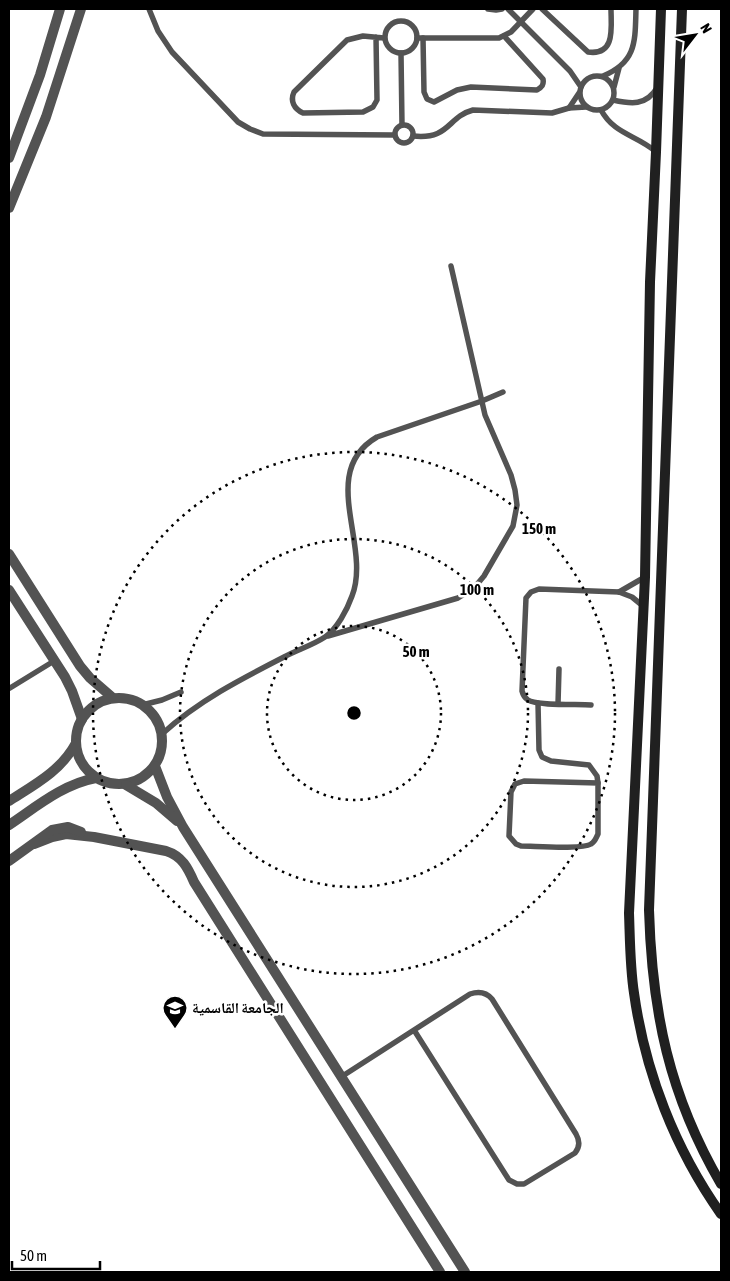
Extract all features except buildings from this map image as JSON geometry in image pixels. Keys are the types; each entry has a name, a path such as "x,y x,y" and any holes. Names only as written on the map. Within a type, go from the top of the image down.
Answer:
{"main road":[{"path":"660,9 650,282 644,577 629,913 634,991 640,1030 649,1066 663,1106 697,1175 721,1214"},
{"path":"682,9 649,910 650,945 654,992 670,1068 693,1130 721,1184"}],"street":[{"path":"9,158 37,83 60,9"},
{"path":"9,208 46,116 81,9"},
{"path":"9,554 80,666 90,678 113,698"},
{"path":"9,590 72,691 82,719"},
{"path":"113,698 128,699 142,705 155,717 162,734 162,750 155,766 147,775 126,785 110,784 96,778 80,759 76,743 78,727 82,719 95,705 113,698"},
{"path":"9,801 58,768 70,754 76,743"},
{"path":"155,766 167,797 183,827 465,1272"},
{"path":"9,825 64,789 96,778"},
{"path":"126,785 156,803 183,827"},
{"path":"9,860 52,830 63,827 73,828 94,837 149,849 173,860 194,882 440,1272"}],"lane":[{"path":"149,9 158,31 172,52 233,118 250,129 263,134 394,136"},
{"path":"488,9 502,9"},
{"path":"508,9 570,72 580,90 586,107"},
{"path":"420,38 495,39 511,32 533,9"},
{"path":"542,9 588,52 594,52 604,49 609,42 611,9"},
{"path":"570,72 589,77 603,76 619,68 630,55 635,40 636,9"},
{"path":"376,52 385,41 386,29 398,21 403,21 412,25 420,38 424,92 427,99 434,102 457,90 471,86 537,90 544,83 543,79 504,36"},
{"path":"376,37 378,100 370,110 363,112 303,112 296,109 292,100 294,92 347,40 363,36 376,37 385,41 392,50 401,53 410,50 420,38"},
{"path":"401,53 402,125"},
{"path":"413,136 422,137 440,133 462,114 473,110 552,113 568,108 586,107 601,110 613,100 619,68"},
{"path":"603,76 610,80 614,87"},
{"path":"568,108 589,77"},
{"path":"613,100 638,104 649,98 658,86"},
{"path":"601,110 614,128 639,140 656,152"},
{"path":"402,125 395,130 394,136 397,141 403,144 409,142 413,136"},
{"path":"402,125 410,128 413,136"},
{"path":"162,734 198,704 326,636 458,598 474,588 484,576 513,526 517,506 511,475 490,430 482,402 452,266"},
{"path":"326,636 349,605 358,576 348,487 350,469 357,454 363,447 377,438 482,402 503,392"},
{"path":"619,592 644,577"},
{"path":"591,705 538,703 527,699 522,691 525,602 528,594 539,588 619,592 643,606"},
{"path":"10,688 54,661"},
{"path":"558,704 559,669"},
{"path":"142,705 162,700 181,692"},
{"path":"538,703 539,750 542,757 550,761 589,765 597,776 598,783 598,834 592,844 580,847 521,846 512,841 509,831 511,792 515,784 524,781 598,783"},
{"path":"341,1077 414,1030 470,994 479,992 489,996 576,1134 579,1143 577,1150 524,1184 517,1184 509,1180 414,1030"}],"place":[{"name":"الجامعة القاسمية","path":"175,1029"}]}
